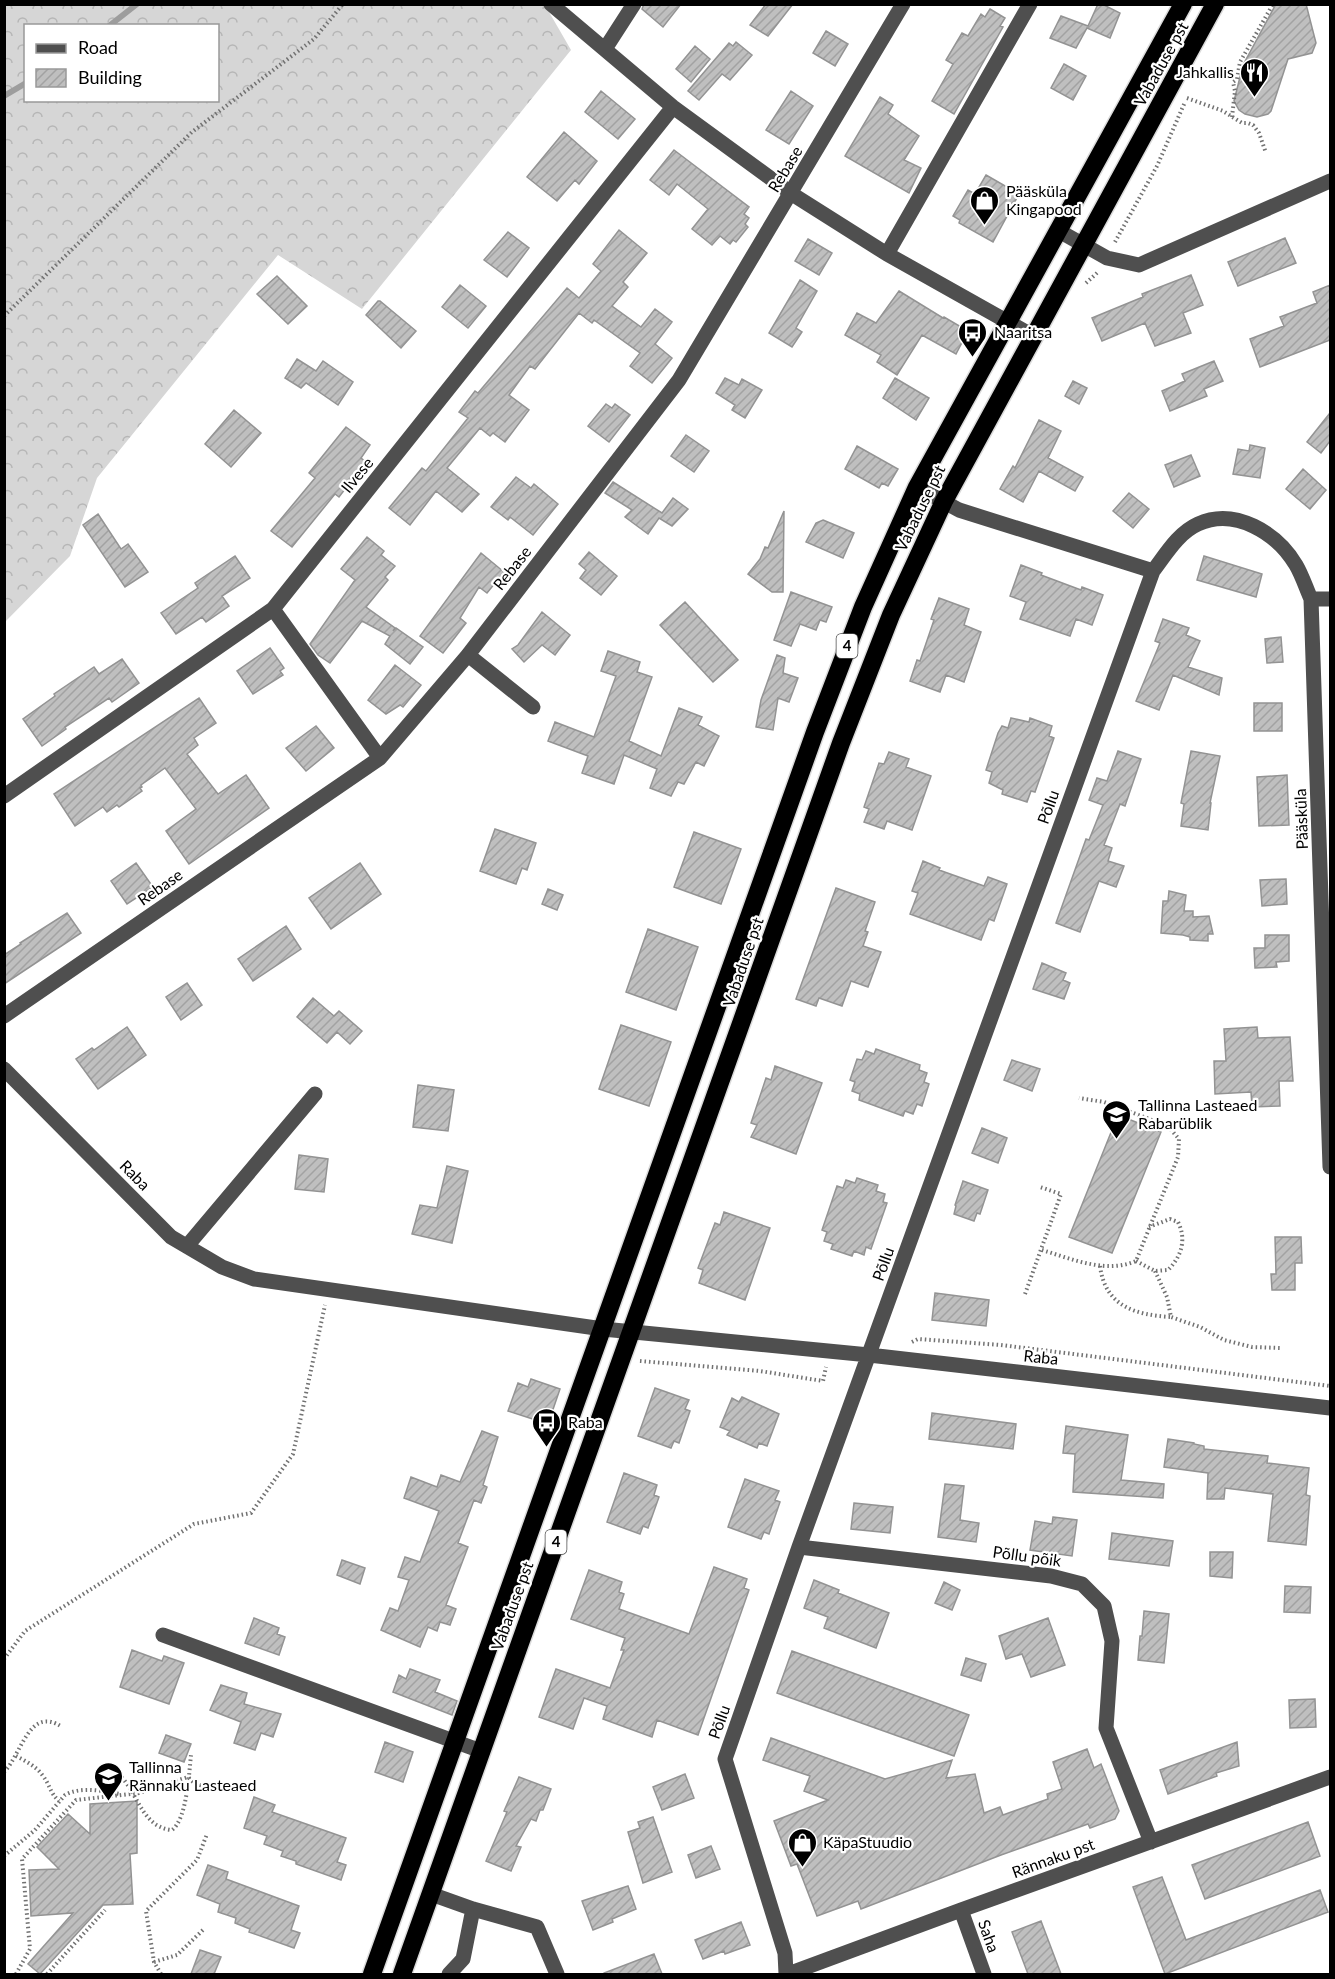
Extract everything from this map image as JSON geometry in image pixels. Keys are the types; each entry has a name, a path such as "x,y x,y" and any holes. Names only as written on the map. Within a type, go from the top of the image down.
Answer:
{"highway":[{"name":"Vabaduse pst","path":"372,1974 838,669 887,550 917,487 1183,4"},
{"name":"Vabaduse pst","path":"402,1974 842,743 891,615 944,501 1215,4"}],"street":[{"path":"550,4 673,107 792,194 887,254 1033,336"},
{"path":"605,49 634,4"},
{"name":"Rebase","path":"4,1016 380,758 468,655 679,380 792,194 903,4"},
{"path":"887,254 1030,4"},
{"name":"Ilvese","path":"4,796 273,609 673,107"},
{"path":"1059,231 1107,258 1139,265 1330,181"},
{"path":"917,487 959,510 1153,571"},
{"name":"Põllu","path":"787,1974 784,1953 725,1759 799,1547 1153,571 1179,537 1198,524 1221,518"},
{"name":"Pääsküla","path":"1221,518 1246,522 1270,535 1296,565 1311,600 1330,1167"},
{"path":"1311,600 1330,599"},
{"path":"273,609 380,758"},
{"path":"468,655 533,707"},
{"name":"Raba","path":"4,1069 171,1237 222,1267 255,1279 603,1329 869,1355 1330,1408"},
{"path":"187,1246 315,1094"},
{"name":"Põllu põik","path":"799,1547 1051,1576 1082,1584 1104,1606 1112,1641 1106,1728 1151,1842"},
{"path":"163,1635 480,1751"},
{"name":"Rännaku pst","path":"787,1974 1330,1777"},
{"path":"430,1894 473,1910 537,1927 557,1974"},
{"path":"468,1974 463,1959 473,1910"},
{"name":"Saha","path":"961,1910 984,1974"},
{"path":"449,1974 463,1959"}],"path":[{"path":"4,316 192,132 314,39 343,4"},
{"path":"1232,117 1235,91 1233,82 1237,79 1240,62 1273,4"},
{"path":"1080,289 1099,272 1107,258 1157,166 1187,98 1253,125 1259,133 1266,153"},
{"path":"1042,1250 1100,1266 1123,1267 1136,1261 1178,1156 1179,1139 1168,1126 1104,1102 1079,1098"},
{"path":"1025,1294 1061,1194 1040,1187"},
{"path":"1136,1261 1155,1271 1167,1270 1175,1263 1182,1247 1182,1230 1178,1222 1170,1219 1149,1227"},
{"path":"1100,1266 1102,1281 1107,1292 1118,1304 1152,1316 1171,1317 1200,1327 1224,1340 1251,1347 1280,1348"},
{"path":"1155,1271 1167,1297 1171,1317"},
{"path":"4,1659 24,1631 194,1524 250,1513 293,1454 323,1318 326,1290"},
{"path":"640,1360 760,1371 823,1381 828,1351"},
{"path":"4,1772 16,1756 28,1731 44,1721 53,1721 62,1727"},
{"path":"107,1767 123,1777 128,1784 130,1794 147,1817 156,1825 172,1830 180,1820 191,1755"},
{"path":"16,1756 34,1767 44,1777 51,1794 58,1801"},
{"path":"188,1778 195,1784 207,1787"},
{"path":"16,1974 30,1949 22,1859 76,1800 130,1794 188,1778"},
{"path":"4,1856 35,1830 58,1801 72,1791 130,1794"},
{"path":"49,1815 56,1822"},
{"path":"35,1830 42,1837"},
{"path":"161,1974 154,1962 146,1911 197,1860 207,1834"},
{"path":"47,1974 105,1910"},
{"path":"154,1962 177,1955 205,1928"}],"green space":[{"path":"5,5 545,5 571,50 362,309 278,255 97,478 70,556 5,622"}],"building":[{"path":"644,4 681,4 663,27 642,9"},
{"path":"766,4 793,4 768,36 750,25"},
{"path":"1098,4 1120,13 1110,38 1087,28 1076,48 1050,38 1061,16 1088,26"},
{"path":"1276,4 1306,4 1316,43 1312,53 1288,59 1271,111 1257,117 1239,110 1234,101 1243,65"},
{"path":"990,9 1005,18 1000,26 1003,27 954,114 932,101 953,64 946,60 962,33 968,36 981,14 985,17"},
{"path":"826,31 848,44 835,66 813,53"},
{"path":"736,42 752,55 730,80 722,74 699,100 688,91 729,43 733,46"},
{"path":"695,46 710,59 691,82 676,69"},
{"path":"1064,64 1086,76 1073,100 1051,88"},
{"path":"601,91 635,119 618,139 585,112"},
{"path":"791,91 813,106 789,144 766,130"},
{"path":"880,97 893,105 888,114 919,136 904,160 921,168 909,193 845,156"},
{"path":"564,132 597,161 579,184 575,180 557,201 527,177"},
{"path":"674,150 749,207 744,214 749,218 745,224 748,227 736,242 733,240 730,244 720,236 712,245 692,229 708,209 677,184 669,195 650,180"},
{"path":"986,175 1019,194 993,242 959,223 960,220 953,216 968,190 975,194"},
{"path":"619,230 647,253 623,282 628,287 612,306 641,327 655,309 672,322 655,344 672,358 652,383 630,366 640,353 594,320 592,323 579,313 535,369 530,366 509,395 529,410 505,442 493,433 490,436 480,428 447,468 479,494 462,512 436,491 410,525 389,508 422,468 426,471 468,418 459,412 475,391 478,393 567,288 579,298 601,271 593,264"},
{"path":"508,232 529,248 507,277 484,260"},
{"path":"1285,238 1296,263 1238,286 1228,262"},
{"path":"808,239 832,253 819,275 795,261"},
{"path":"1191,275 1203,305 1183,313 1191,333 1155,346 1145,323 1102,341 1092,318 1143,297 1142,294"},
{"path":"277,276 307,306 288,324 257,294"},
{"path":"800,280 817,291 796,328 802,332 792,347 769,333"},
{"path":"460,285 486,306 468,328 442,307"},
{"path":"1330,285 1330,340 1260,367 1250,339 1284,326 1280,317 1317,303 1313,292"},
{"path":"899,291 968,331 956,354 922,335 897,375 877,362 881,355 845,335 857,313 876,323"},
{"path":"378,301 416,331 401,348 366,315"},
{"path":"297,359 316,371 323,361 353,382 338,405 306,383 301,388 285,378"},
{"path":"1214,361 1223,381 1204,389 1207,396 1170,411 1162,391 1185,381 1182,374"},
{"path":"725,378 739,385 742,379 762,390 745,418 732,410 735,405 716,393"},
{"path":"895,378 929,398 916,420 883,398"},
{"path":"1073,381 1087,388 1079,404 1065,396"},
{"path":"606,404 612,408 615,404 630,415 609,442 588,426"},
{"path":"234,410 261,433 231,467 205,444"},
{"path":"1330,413 1330,441 1321,453 1307,442"},
{"path":"1039,420 1061,431 1048,458 1083,477 1075,491 1039,471 1023,502 1000,489 1013,466 1015,468"},
{"path":"346,427 370,445 361,458 366,462 339,497 335,494 292,547 271,531 315,478 309,473"},
{"path":"686,435 709,451 694,472 671,456"},
{"path":"1250,445 1265,448 1260,478 1233,474 1238,449 1249,451"},
{"path":"857,446 898,469 888,486 882,483 879,488 845,469"},
{"path":"1191,455 1200,476 1174,487 1165,465"},
{"path":"1303,469 1326,490 1310,509 1286,489"},
{"path":"516,477 531,488 534,484 558,504 533,535 510,517 508,520 491,507"},
{"path":"613,482 662,513 673,498 688,509 672,526 659,518 648,534 625,517 632,510 605,493"},
{"path":"1129,493 1149,509 1133,528 1113,511"},
{"path":"784,511 783,592 772,592 748,574 760,559 765,547 768,548"},
{"path":"98,514 121,549 128,544 148,572 125,587 83,525"},
{"path":"823,520 854,533 843,558 806,542 816,523"},
{"path":"367,537 384,551 381,555 395,566 385,577 388,580 366,607 395,628 393,631 396,628 423,647 410,664 385,644 390,636 362,621 330,663 318,655 310,644 355,580 341,569"},
{"path":"589,552 617,576 601,595 580,578 586,570 579,564"},
{"path":"481,553 504,572 487,593 479,587 460,618 466,623 443,653 420,636"},
{"path":"235,556 250,578 222,596 229,606 206,622 202,617 176,634 161,613 198,588 195,583"},
{"path":"1204,556 1262,574 1256,597 1197,580"},
{"path":"1021,565 1081,590 1082,587 1103,595 1092,625 1076,619 1070,636 1020,619 1026,602 1010,596"},
{"path":"791,592 832,607 826,622 820,620 816,630 800,624 791,646 774,640"},
{"path":"939,598 969,609 964,625 981,632 964,682 946,675 940,692 910,681 917,660 920,661"},
{"path":"685,602 738,660 713,682 660,625"},
{"path":"542,612 570,635 555,655 542,645 524,662 512,649 518,645"},
{"path":"1163,619 1189,628 1186,635 1200,641 1188,667 1222,678 1219,695 1173,675 1159,710 1136,701 1160,643 1155,641"},
{"path":"1281,637 1283,662 1267,663 1265,639"},
{"path":"270,648 284,668 280,671 283,675 253,694 237,671"},
{"path":"608,651 640,662 637,672 652,677 629,741 661,756 679,708 702,717 698,725 719,736 704,766 696,762 684,784 678,782 671,796 650,788 657,769 624,755 614,784 582,773 588,756 548,741 555,722 594,737 616,676 601,671"},
{"path":"777,655 785,658 783,673 798,678 789,702 778,698 773,730 756,727 761,700"},
{"path":"122,659 139,683 112,702 109,698 65,727 66,729 42,746 23,719 55,696 54,694 94,667 99,674"},
{"path":"395,665 421,685 403,707 400,705 386,714 368,700"},
{"path":"199,698 216,723 194,738 198,745 187,754 218,794 246,775 269,808 189,864 166,831 196,809 165,768 141,785 142,791 119,807 117,805 107,812 103,807 75,826 54,794"},
{"path":"1254,703 1282,703 1282,731 1254,731"},
{"path":"1011,718 1029,722 1030,718 1052,726 1049,736 1054,738 1035,792 1031,791 1027,802 1002,794 1003,790 989,783 992,772 986,770 998,733 1002,726 1008,728"},
{"path":"316,726 334,748 306,771 286,748"},
{"path":"1118,751 1141,759 1125,806 1120,804 1104,845 1112,848 1108,861 1124,866 1116,887 1099,881 1080,932 1056,923 1086,839 1089,840 1103,805 1089,800 1097,778 1107,781"},
{"path":"1191,751 1220,756 1210,803 1208,830 1181,826 1184,804 1181,803"},
{"path":"889,752 909,759 906,767 931,776 912,830 887,821 884,829 864,822 869,809 864,807 879,763 884,764"},
{"path":"1287,775 1289,825 1259,826 1257,777"},
{"path":"495,829 536,843 527,870 522,868 516,884 480,871"},
{"path":"694,832 741,849 721,904 674,887"},
{"path":"923,861 940,868 939,870 984,886 988,877 1007,884 994,921 989,919 981,940 910,914 918,893 912,891"},
{"path":"136,863 153,887 127,904 111,881"},
{"path":"360,863 381,894 331,929 309,898"},
{"path":"1286,879 1287,904 1262,906 1260,880"},
{"path":"836,888 875,902 865,931 868,932 863,946 881,952 868,987 851,981 842,1006 819,998 816,1006 796,999"},
{"path":"548,889 563,895 557,910 542,904"},
{"path":"1169,891 1186,895 1184,911 1193,911 1193,917 1209,916 1213,934 1208,934 1208,941 1190,940 1190,937 1183,935 1161,933 1163,901 1168,901"},
{"path":"67,913 81,933 4,984 4,955"},
{"path":"286,926 301,949 253,981 238,959"},
{"path":"648,929 698,947 676,1010 626,992"},
{"path":"1265,935 1289,935 1289,961 1276,962 1277,967 1255,968 1254,948 1265,948"},
{"path":"1042,963 1066,973 1063,980 1070,983 1064,999 1033,989"},
{"path":"187,983 202,1005 181,1020 166,997"},
{"path":"313,998 334,1016 339,1011 362,1031 350,1044 337,1032 327,1043 297,1017"},
{"path":"621,1025 671,1042 649,1106 599,1089"},
{"path":"127,1027 146,1055 98,1089 76,1059 92,1048 94,1050"},
{"path":"1257,1027 1258,1038 1290,1037 1293,1081 1279,1081 1280,1106 1252,1107 1251,1092 1215,1094 1214,1061 1226,1061 1224,1029"},
{"path":"876,1049 920,1065 919,1070 927,1073 924,1082 929,1084 922,1106 917,1104 913,1114 905,1111 903,1116 859,1100 860,1094 852,1091 855,1082 850,1080 857,1059 862,1060 866,1051 874,1054"},
{"path":"1012,1060 1040,1069 1032,1091 1004,1080"},
{"path":"775,1066 822,1083 796,1154 751,1137 757,1125 751,1123 766,1078 771,1080"},
{"path":"418,1085 454,1090 448,1131 413,1127"},
{"path":"1118,1115 1161,1132 1112,1253 1069,1237"},
{"path":"982,1128 1007,1138 998,1163 972,1153"},
{"path":"299,1155 328,1159 324,1192 295,1189"},
{"path":"447,1166 468,1171 452,1243 412,1234 420,1205 437,1208"},
{"path":"857,1178 878,1185 876,1191 885,1194 883,1202 887,1203 871,1249 866,1247 864,1255 854,1251 852,1256 831,1249 833,1244 824,1241 827,1232 822,1230 837,1186 843,1188 846,1180 855,1183"},
{"path":"963,1181 988,1190 980,1214 977,1213 974,1221 954,1214"},
{"path":"724,1212 770,1228 745,1300 699,1283 703,1270 698,1268 715,1223 720,1225"},
{"path":"1275,1237 1301,1237 1302,1263 1295,1263 1295,1290 1272,1290 1271,1274 1276,1274"},
{"path":"935,1293 989,1300 986,1326 932,1320"},
{"path":"531,1379 560,1389 548,1424 508,1411 518,1383 528,1387"},
{"path":"655,1388 689,1400 685,1409 690,1411 679,1443 674,1441 671,1448 638,1436"},
{"path":"742,1397 779,1414 767,1446 759,1443 757,1448 727,1435 730,1431 720,1427 732,1398 739,1402"},
{"path":"932,1413 1016,1424 1013,1449 929,1439"},
{"path":"1066,1426 1128,1435 1121,1480 1164,1484 1163,1498 1073,1492 1075,1454 1063,1453"},
{"path":"482,1431 498,1437 483,1485 487,1487 481,1503 474,1500 458,1543 468,1547 446,1605 456,1609 450,1625 440,1622 437,1631 428,1627 420,1647 381,1630 390,1608 398,1611 409,1580 398,1577 405,1557 420,1562 439,1511 404,1498 411,1477 437,1487 441,1475 460,1482"},
{"path":"1168,1439 1194,1443 1204,1446 1204,1449 1268,1456 1267,1463 1309,1468 1306,1495 1310,1496 1306,1545 1268,1541 1273,1494 1225,1488 1224,1499 1207,1499 1208,1473 1164,1467"},
{"path":"624,1473 657,1485 654,1495 659,1497 648,1528 643,1526 640,1534 607,1522"},
{"path":"745,1479 779,1491 775,1500 780,1502 769,1534 764,1532 761,1539 728,1527"},
{"path":"945,1484 964,1486 960,1520 979,1523 976,1542 938,1537"},
{"path":"854,1503 893,1507 890,1533 851,1529"},
{"path":"1053,1517 1077,1520 1072,1556 1030,1550 1035,1521 1052,1524"},
{"path":"1112,1533 1173,1541 1169,1566 1109,1559"},
{"path":"1210,1552 1233,1552 1232,1578 1210,1576"},
{"path":"342,1560 365,1568 360,1584 337,1575"},
{"path":"714,1567 747,1579 744,1588 749,1590 698,1735 657,1720 652,1737 603,1719 607,1706 584,1698 573,1729 539,1717 556,1669 610,1688 624,1650 621,1650 625,1638 571,1619 589,1570 622,1582 619,1592 624,1594 619,1609 689,1634"},
{"path":"814,1580 839,1590 838,1593 889,1613 876,1648 824,1628 828,1617 804,1608"},
{"path":"944,1582 960,1590 952,1610 935,1603"},
{"path":"1285,1586 1311,1587 1310,1613 1284,1612"},
{"path":"1144,1611 1169,1614 1164,1663 1138,1660"},
{"path":"254,1618 279,1628 277,1634 285,1637 279,1655 245,1643"},
{"path":"1048,1618 1065,1665 1031,1677 1022,1654 1006,1659 999,1636"},
{"path":"132,1650 162,1661 164,1656 184,1663 169,1704 120,1687"},
{"path":"792,1651 969,1715 954,1756 777,1693"},
{"path":"966,1658 986,1664 981,1681 961,1675"},
{"path":"410,1669 440,1680 435,1692 457,1701 452,1715 393,1692 399,1675 406,1679"},
{"path":"221,1685 247,1693 244,1704 281,1714 273,1737 261,1733 255,1750 234,1743 241,1722 210,1710"},
{"path":"1315,1699 1316,1727 1290,1728 1289,1700"},
{"path":"166,1735 191,1744 184,1762 159,1753"},
{"path":"771,1738 885,1779 952,1760 946,1778 975,1774 984,1813 1000,1807 1003,1815 1048,1799 1047,1794 1062,1789 1053,1762 1087,1749 1094,1768 1101,1764 1119,1811 1115,1819 1090,1828 1088,1824 861,1909 858,1901 817,1916 797,1864 791,1866 774,1821 828,1800 804,1791 810,1776 763,1760"},
{"path":"385,1742 413,1752 403,1782 375,1772"},
{"path":"1237,1742 1239,1766 1216,1773 1217,1776 1168,1794 1160,1770"},
{"path":"685,1774 694,1798 662,1810 653,1787"},
{"path":"519,1777 551,1789 543,1810 540,1810 536,1821 531,1819 516,1846 521,1847 511,1871 486,1861"},
{"path":"254,1797 275,1805 272,1812 346,1838 337,1862 346,1865 341,1880 296,1864 296,1861 281,1856 283,1851 264,1844 267,1836 244,1828"},
{"path":"137,1801 137,1853 130,1854 133,1904 103,1905 40,1974 28,1964 73,1913 31,1916 29,1870 59,1869 37,1847 68,1814 90,1834 90,1804"},
{"path":"653,1817 672,1872 643,1883 628,1832 640,1828 638,1822"},
{"path":"1308,1822 1320,1856 1205,1899 1192,1865"},
{"path":"711,1846 720,1869 696,1878 688,1855"},
{"path":"208,1865 228,1872 226,1879 299,1906 291,1930 300,1933 294,1948 249,1932 250,1929 235,1923 236,1918 218,1912 220,1904 197,1895"},
{"path":"1162,1877 1186,1940 1320,1890 1328,1912 1165,1974 1133,1887"},
{"path":"628,1886 636,1909 593,1930 582,1901"},
{"path":"1041,1921 1061,1974 1028,1974 1012,1932"},
{"path":"741,1922 750,1945 703,1959 695,1940"},
{"path":"200,1950 221,1957 214,1974 191,1974"},
{"path":"654,1954 662,1974 604,1974 604,1973"}],"waterway":[{"path":"112,24 137,4"},
{"path":"4,96 24,84"}],"place":[{"name":"Jahkallis","path":"1255,98"},
{"name":"Pääsküla Kingapood","path":"985,226"},
{"name":"Naaritsa","path":"973,358"},
{"name":"Tallinna Lasteaed Rabarüblik","path":"1117,1140"},
{"name":"Raba","path":"547,1448"},
{"name":"Tallinna Rännaku Lasteaed","path":"108,1802"},
{"name":"KäpaStuudio","path":"802,1868"}]}
